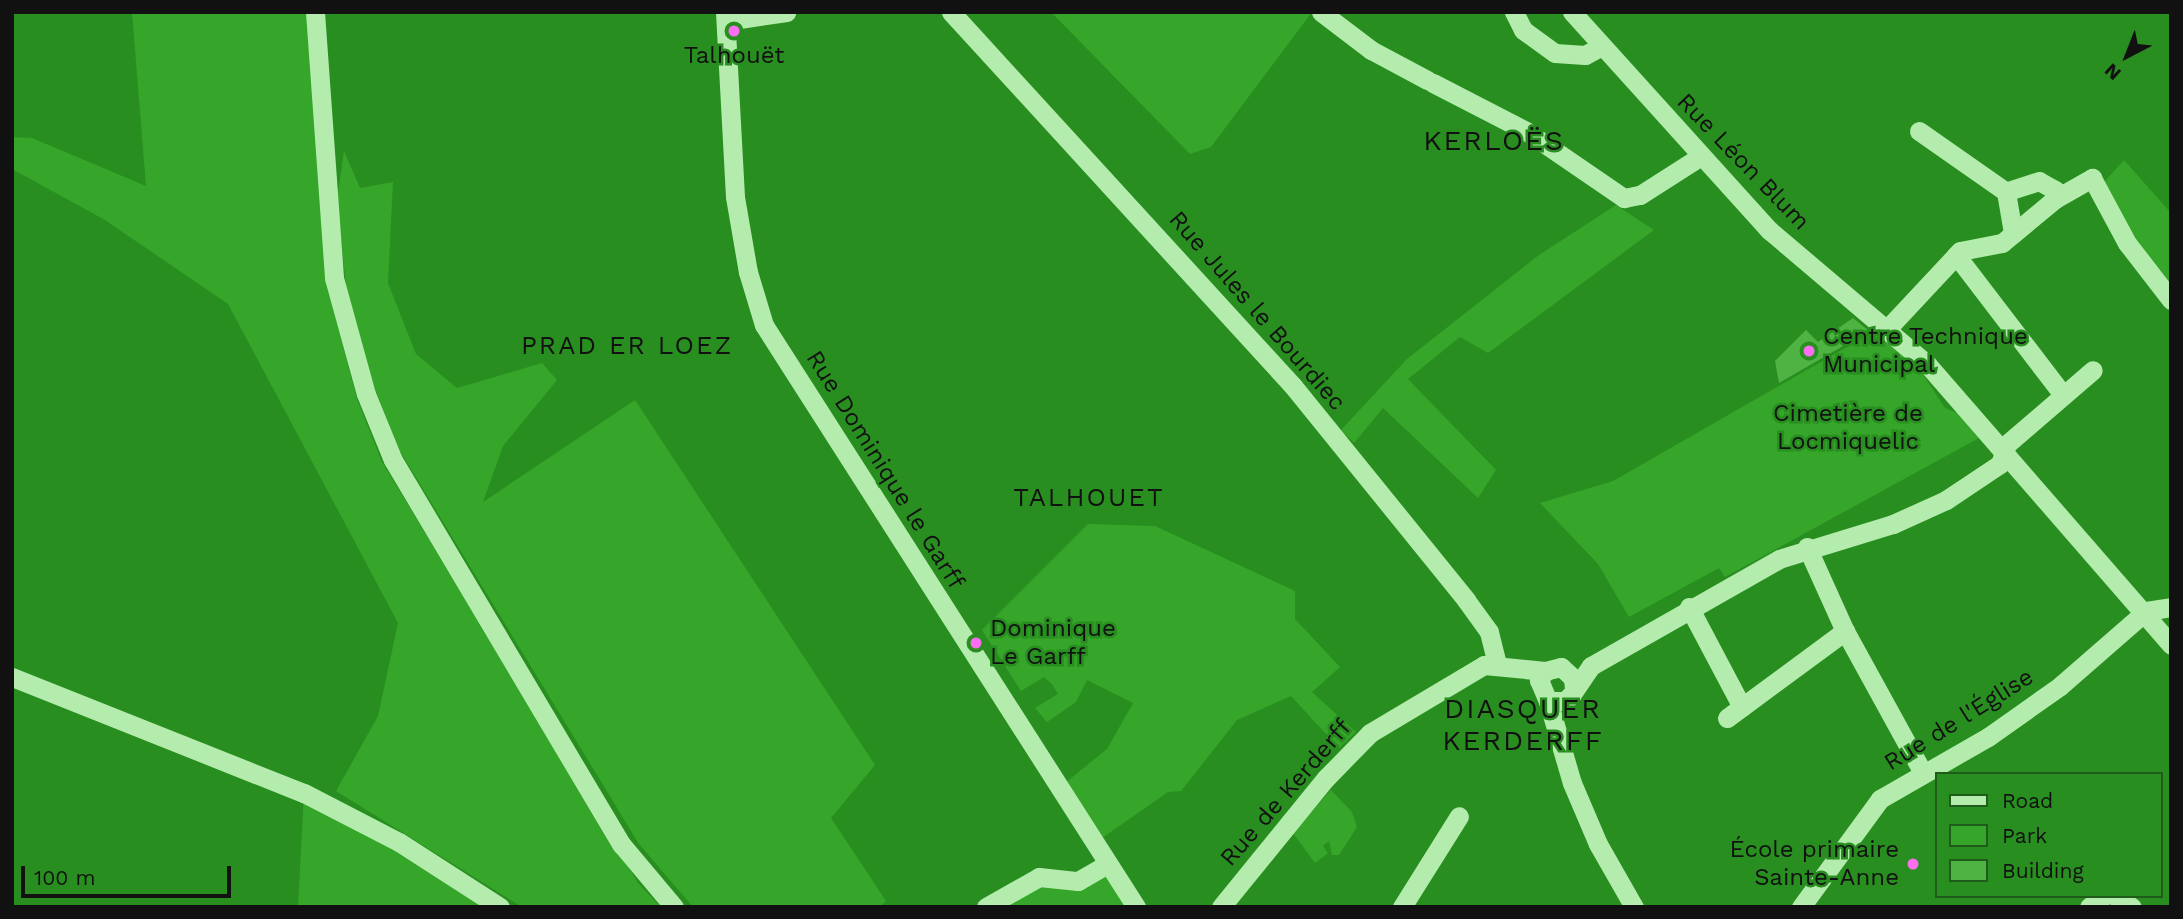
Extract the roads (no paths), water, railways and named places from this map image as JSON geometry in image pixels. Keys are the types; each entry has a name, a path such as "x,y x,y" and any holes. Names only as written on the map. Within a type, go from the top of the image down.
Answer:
{"street":[{"path":"315,12 334,278 366,394 393,460 622,845 674,907"},
{"path":"725,17 786,12"},
{"name":"Rue Jules le Bourdiec","path":"951,12 1293,386 1466,600 1489,632 1501,664"},
{"path":"1321,12 1371,50 1526,131 1624,198 1640,195 1700,156"},
{"path":"1514,12 1523,30 1555,53 1585,55 1602,46"},
{"name":"Rue Léon Blum","path":"1572,12 1769,230 1888,328 1927,364 2171,645"},
{"name":"Rue Dominique le Garff","path":"725,17 735,197 748,272 764,325 1136,907"},
{"path":"1919,131 2006,192 2013,233"},
{"path":"1888,328 1956,255 2002,243 2055,199 2092,178 2127,243 2171,300"},
{"path":"2006,192 2039,181 2054,190 2055,199"},
{"path":"1956,255 2063,395"},
{"path":"1557,696 1591,666 1689,607 1807,547 1893,524 1946,500 1990,472 2003,453 2093,370"},
{"path":"1807,547 1845,631 1923,774"},
{"path":"1689,607 1735,712 1845,631"},
{"name":"Rue de l'Église","path":"1801,907 1880,799 1988,737 2060,685 2142,614 2171,607"},
{"path":"1501,664 1545,671 1591,666"},
{"path":"1501,664 1557,696"},
{"name":"Rue de Kerderff","path":"1221,907 1326,778 1370,733 1445,684 1501,664"},
{"path":"1557,696 1566,669"},
{"path":"1545,671 1557,696 1559,725 1575,789 1634,907"},
{"path":"12,677 304,793 399,842 500,907"},
{"path":"1402,907 1459,816"},
{"path":"986,907 1039,877 1078,881 1108,864"}],"place":[{"name":"Talhouët","path":"734,31"},
{"name":"Centre Technique Municipal","path":"1809,351"},
{"name":"Dominique Le Garff","path":"976,643"},
{"name":"École primaire Sainte-Anne","path":"1913,864"}],"district":[{"name":"KERLOËS","path":"1494,141"},
{"name":"PRAD ER LOEZ","path":"627,346"},
{"name":"TALHOUET","path":"1089,498"},
{"name":"DIASQUER KERDERFF","path":"1523,725"}],"park label":[{"name":"Cimetière de Locmiquelic","path":"1848,428"}]}
